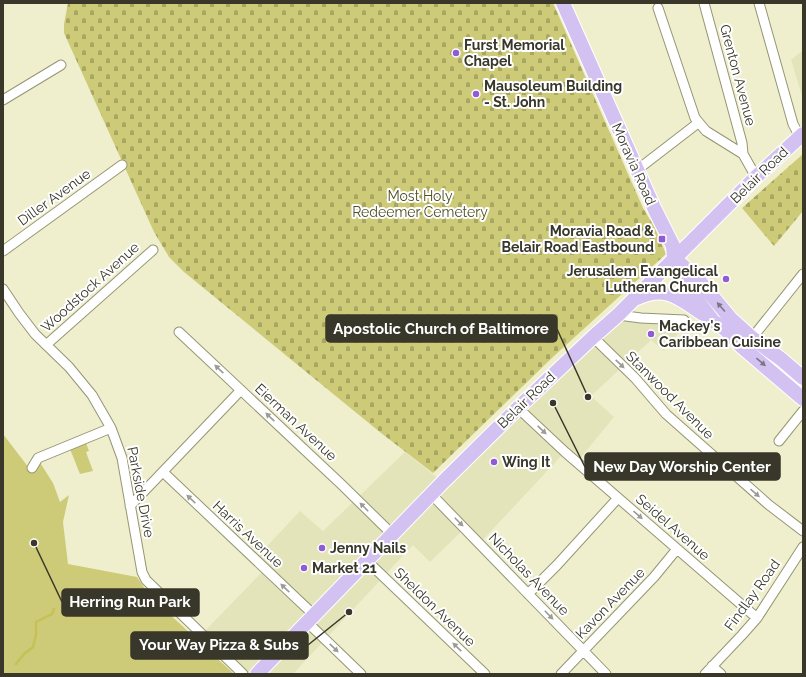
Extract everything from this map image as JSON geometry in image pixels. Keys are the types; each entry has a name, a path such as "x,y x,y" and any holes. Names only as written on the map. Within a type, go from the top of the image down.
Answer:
{"main road":[{"name":"Moravia Road","path":"563,3 672,246 674,259 682,280 713,321 726,330 742,347 803,399"},
{"name":"Belair Road","path":"257,674 431,494 592,337 618,315 756,177 801,136"},
{"path":"674,259 697,278 731,319 752,338 781,359 803,378"},
{"path":"633,300 647,294 666,293 676,295 713,321"}],"street":[{"name":"Grenton Avenue","path":"704,3 742,143 743,154"},
{"path":"759,3 793,124 801,136"},
{"path":"658,8 690,108 698,123 706,131 743,154 756,177"},
{"path":"3,100 61,65"},
{"path":"637,170 698,123"},
{"name":"Diller Avenue","path":"3,251 122,165"},
{"name":"Woodstock Avenue","path":"46,345 153,250"},
{"path":"752,338 803,274"},
{"name":"Parkside Drive","path":"3,289 27,324 68,366 92,395 117,441 122,458 142,572 146,580 243,674"},
{"path":"618,315 641,318 684,320"},
{"name":"Eierman Avenue","path":"179,332 392,534"},
{"name":"Stanwood Avenue","path":"592,337 635,378 666,414 769,505 803,531"},
{"path":"130,506 241,390"},
{"name":"Seidel Avenue","path":"518,408 565,452 757,618"},
{"path":"778,441 803,411"},
{"path":"32,468 38,458 110,428"},
{"name":"Harris Avenue","path":"163,472 310,618 361,674"},
{"name":"Nicholas Avenue","path":"431,494 606,674"},
{"path":"528,594 557,565 618,498"},
{"name":"Findlay Road","path":"705,674 757,618 803,547"},
{"name":"Kavon Avenue","path":"561,674 654,577 678,549"},
{"name":"Sheldon Avenue","path":"366,560 485,674"},
{"path":"712,666 720,674"}],"shaded area":[{"path":"803,50 803,99 791,60"},
{"path":"621,315 689,320 664,351 651,340 591,396 614,417 577,462 565,452 479,544 464,529 430,562 413,545 293,674 243,674 201,635 264,570 254,560 300,511 323,531 405,452 443,482"}],"green space":[{"name":"Most Holy Redeemer Cemetery","path":"68,3 553,3 643,208 655,228 666,254 554,356 433,473 381,433 184,272 169,257 154,232 64,33"},
{"path":"803,154 803,211 774,246 742,208"},
{"path":"3,434 29,468 39,461 53,483 60,502 69,495 63,522 68,564 137,577 150,596 234,674 3,674"},
{"path":"86,443 89,451 86,452 93,471 80,474 70,449"}],"waterway":[{"path":"16,664 24,654 33,647 36,635 36,622 52,614 54,609"}],"place":[{"name":"Furst Memorial Chapel","path":"456,53"},
{"name":"Mausoleum Building - St. John","path":"476,94"},
{"name":"Moravia Road & Belair Road Eastbound","path":"662,239"},
{"name":"Jerusalem Evangelical Lutheran Church","path":"726,279"},
{"name":"Mackey's Caribbean Cuisine","path":"651,334"},
{"name":"Apostolic Church of Baltimore","path":"588,397"},
{"name":"New Day Worship Center","path":"553,403"},
{"name":"Wing It","path":"494,462"},
{"name":"Herring Run Park","path":"34,543"},
{"name":"Jenny Nails","path":"322,548"},
{"name":"Market 21","path":"304,568"},
{"name":"Your Way Pizza & Subs","path":"349,612"}]}
